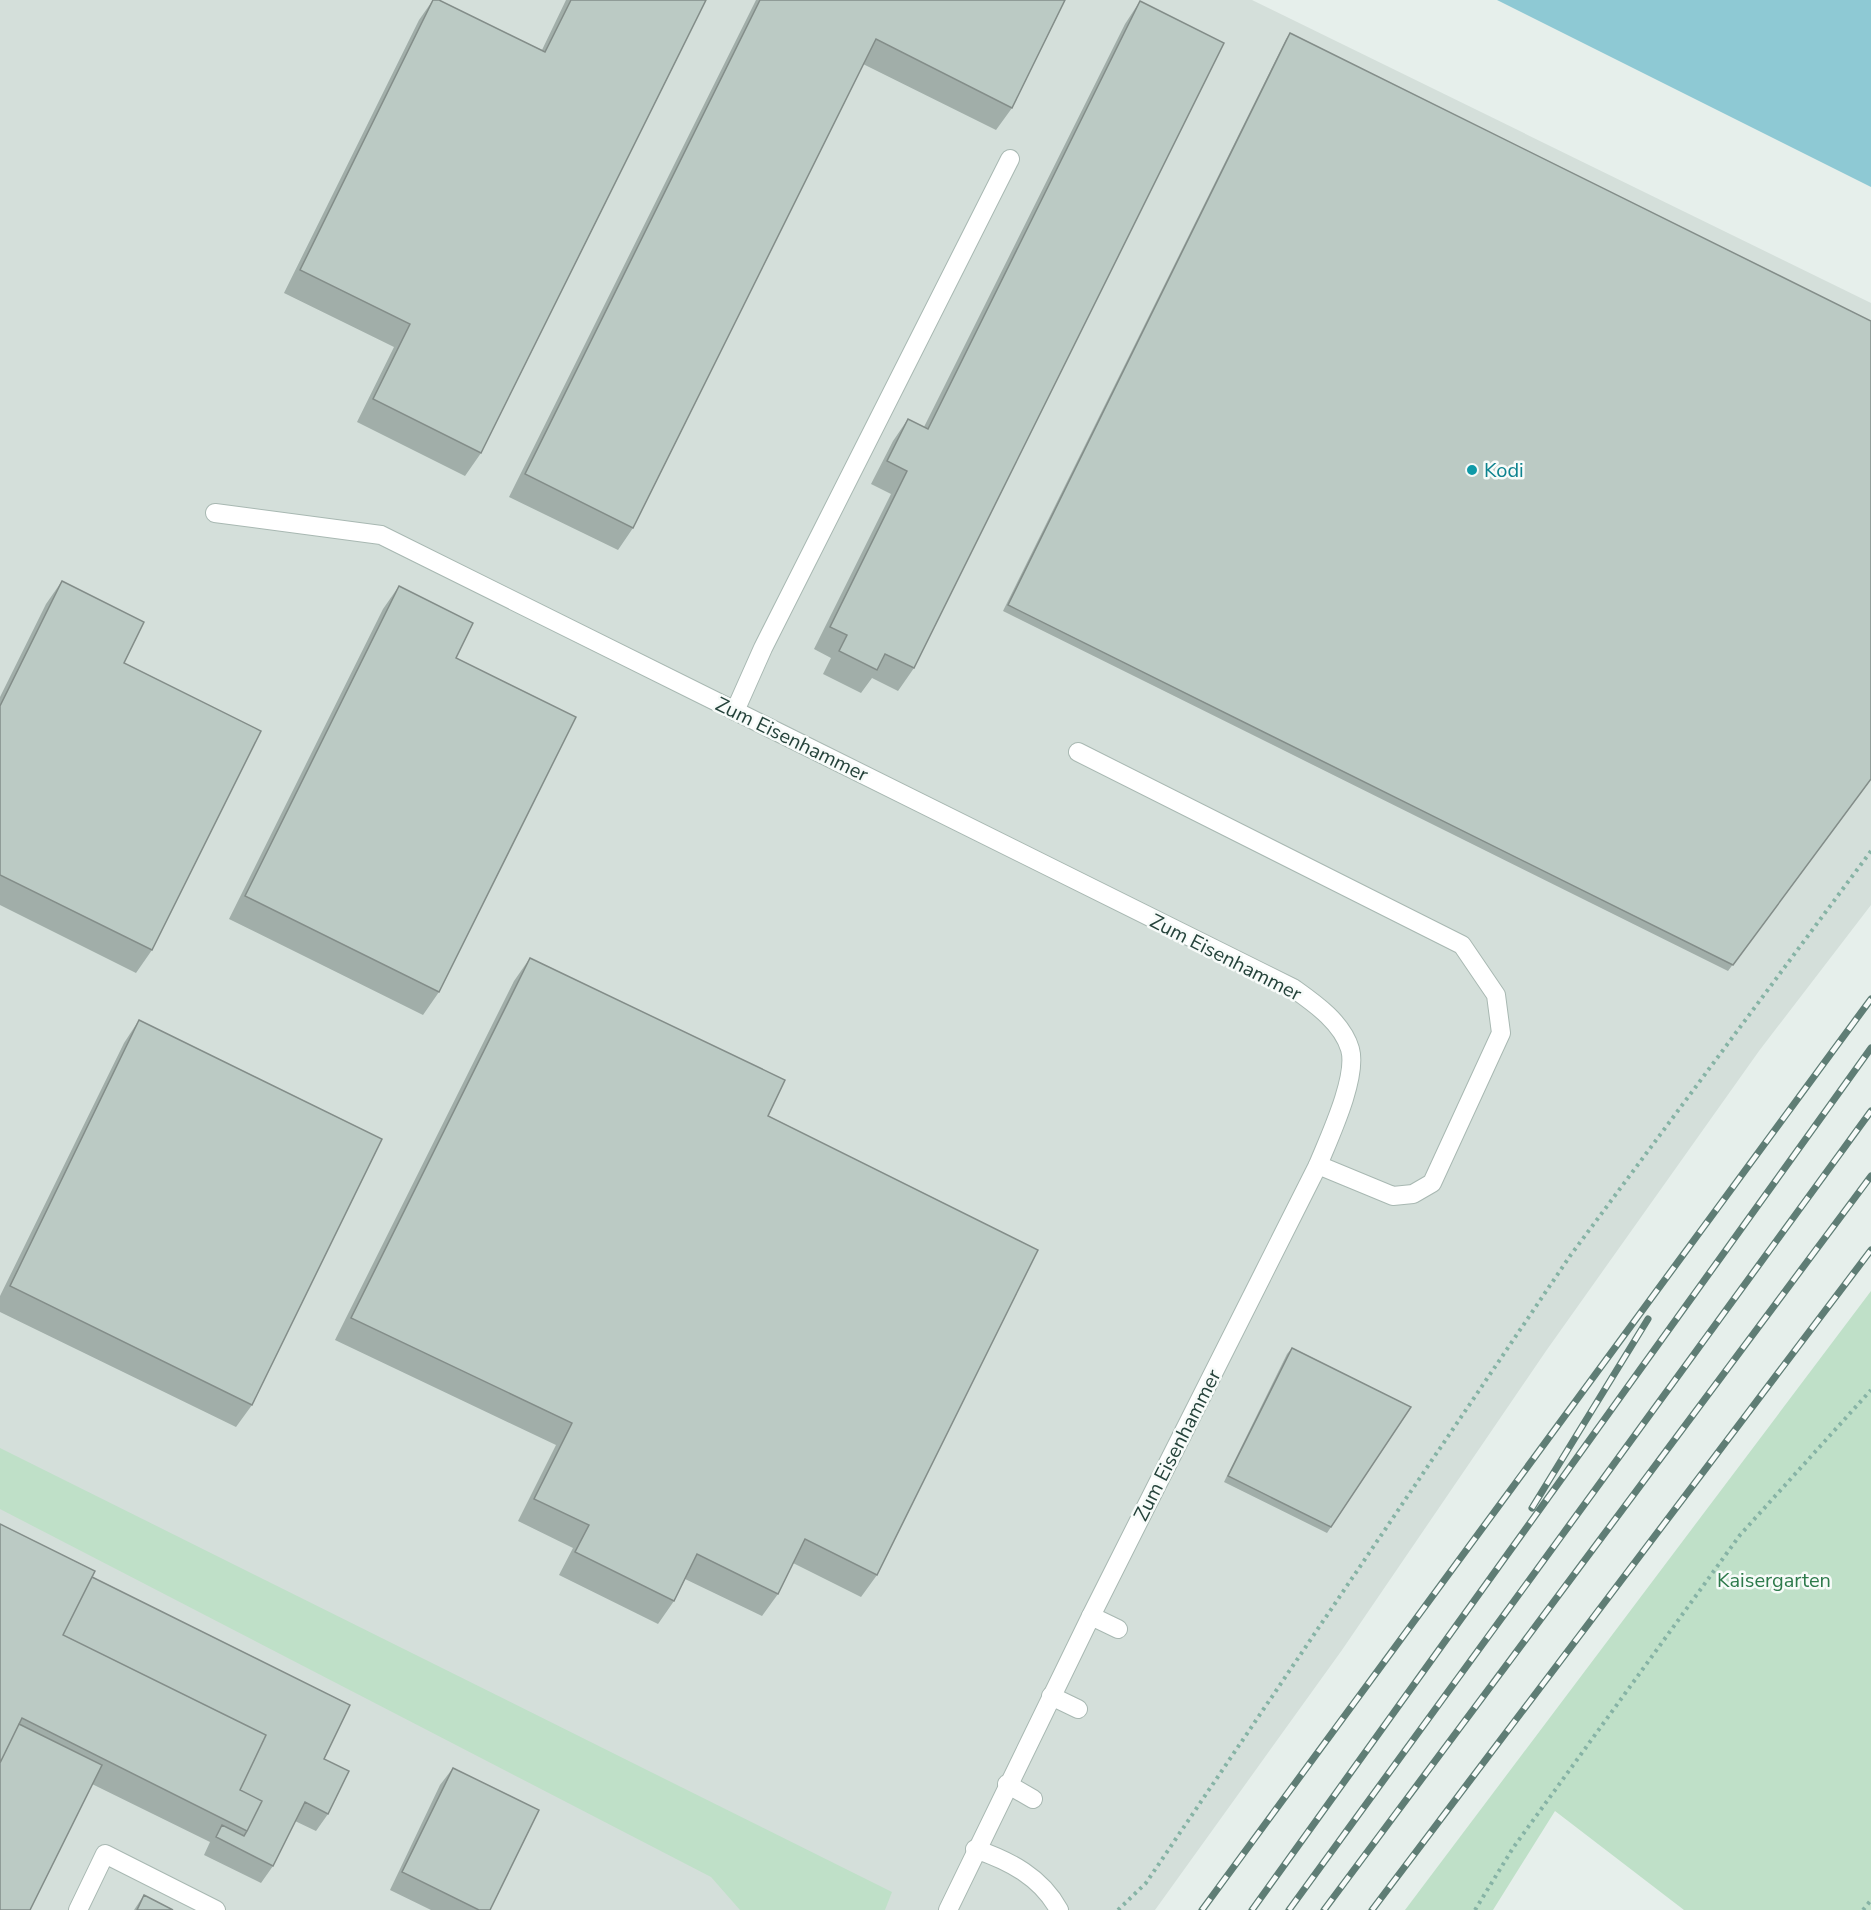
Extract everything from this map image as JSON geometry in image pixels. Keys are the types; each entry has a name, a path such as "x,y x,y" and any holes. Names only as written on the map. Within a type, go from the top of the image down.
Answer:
{"street":[{"path":"735,711 768,637 1010,159"},
{"name":"Zum Eisenhammer","path":"215,513 381,535 1282,983 1315,1003 1344,1036 1351,1062 1340,1114 1318,1165 1090,1616 975,1849 948,1910"},
{"path":"1078,752 1462,945 1496,995 1501,1033 1432,1184 1413,1194 1393,1196 1318,1165"},
{"path":"1090,1616 1118,1629"},
{"path":"1051,1696 1078,1709"},
{"path":"1007,1784 1033,1798"},
{"path":"975,1849 1029,1874 1052,1897 1059,1910"},
{"path":"78,1910 105,1854 216,1910"}],"path":[{"path":"1118,1910 1146,1883 1570,1256 1871,851"},
{"path":"1475,1910 1513,1848 1740,1535 1871,1390"},
{"path":"1863,1910 1871,1900"}],"shaded area":[{"path":"0,0 1252,0 1871,303 1871,905 1759,1051 1546,1351 1342,1650 1155,1910 0,1910"}],"green space":[{"name":"Kaisergarten","path":"1871,1291 1871,1910 1684,1910 1555,1811 1493,1910 1405,1910"},
{"path":"0,1448 892,1892 885,1910 740,1910 711,1877 0,1509"}],"water":[{"path":"1497,0 1871,0 1871,187"}],"building":[{"path":"433,0 439,0 545,52 571,0 706,0 481,453 373,399 410,324 300,270"},
{"path":"760,0 1065,0 1012,108 876,39 633,528 525,474"},
{"path":"1140,1 1224,43 914,668 885,654 877,670 839,651 847,635 830,627 907,471 887,461 908,419 928,429"},
{"name":"Kodi","path":"1290,33 1871,321 1871,779 1733,965 1008,605"},
{"path":"62,581 144,622 124,663 261,731 152,950 0,875 0,706"},
{"path":"399,586 473,623 456,658 576,717 439,992 245,896"},
{"path":"530,958 785,1080 768,1116 1038,1250 877,1575 805,1539 778,1594 697,1554 674,1601 575,1552 589,1525 534,1499 572,1423 351,1318"},
{"path":"139,1020 382,1139 252,1405 10,1286"},
{"path":"1292,1348 1411,1407 1331,1527 1228,1476"},
{"path":"0,1524 95,1571 63,1635 266,1735 240,1790 262,1801 247,1831 22,1718 0,1763"},
{"path":"92,1577 350,1705 324,1759 349,1771 328,1814 305,1802 273,1866 216,1837 222,1825 244,1836 262,1801 240,1790 266,1735 63,1635"},
{"path":"19,1724 102,1765 30,1910 0,1910 0,1763"},
{"path":"453,1768 539,1810 490,1910 479,1910 402,1872"},
{"path":"144,1895 173,1910 137,1910"}],"railway":[{"path":"1202,1910 1871,999"},
{"path":"1252,1910 1871,1048"},
{"path":"1289,1910 1871,1111"},
{"path":"1324,1910 1871,1176"},
{"path":"1372,1910 1871,1250"},
{"path":"1532,1508 1648,1319"}],"place":[{"name":"Kodi","path":"1472,470"}]}
